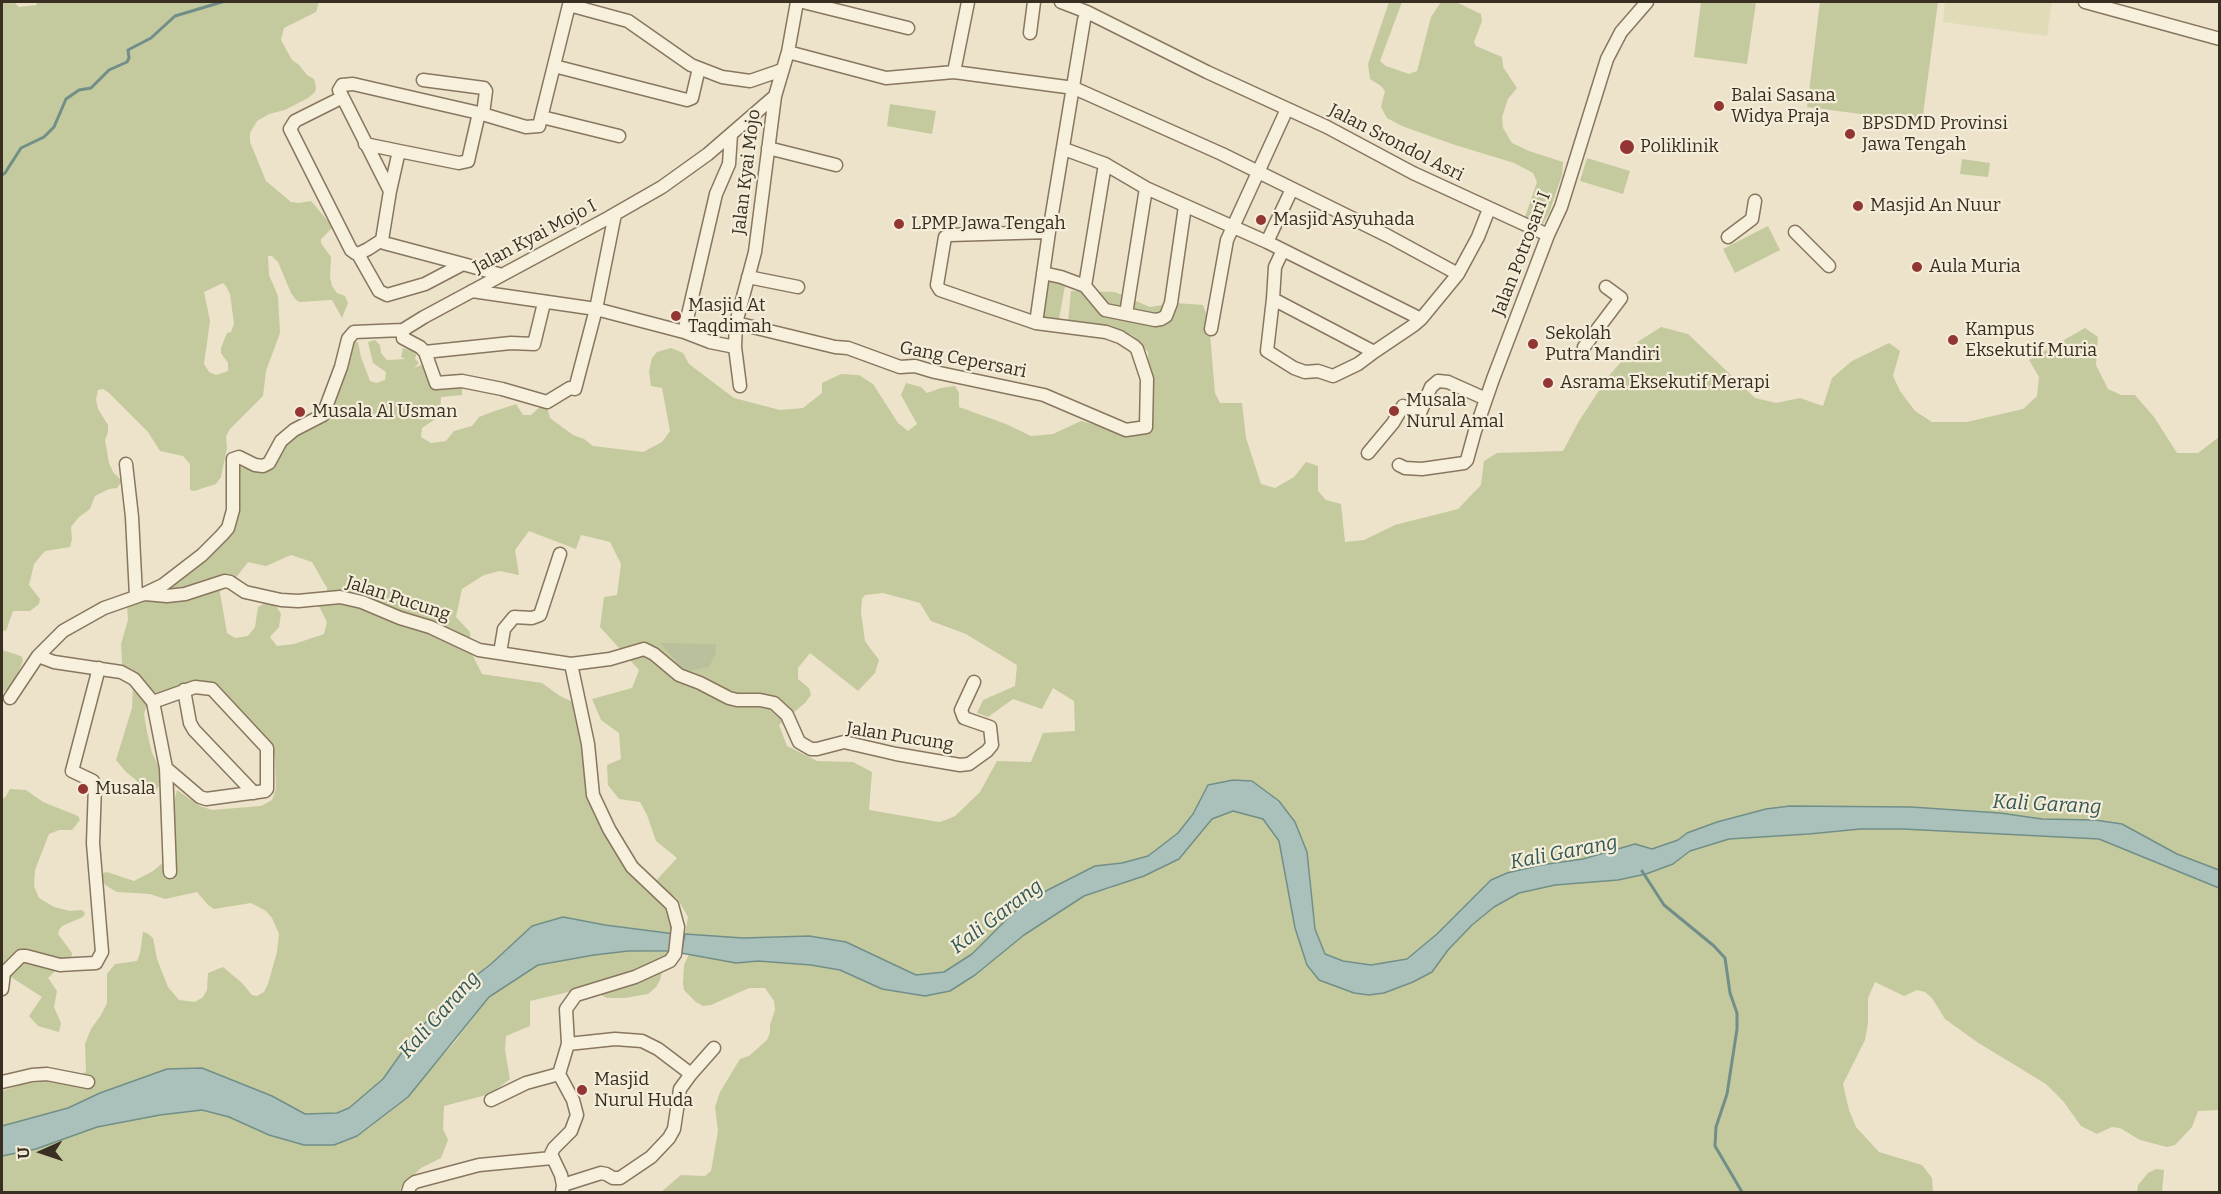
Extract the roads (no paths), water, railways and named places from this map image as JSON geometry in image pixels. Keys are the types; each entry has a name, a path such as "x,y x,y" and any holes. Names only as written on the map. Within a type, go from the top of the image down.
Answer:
{"street":[{"name":"Jalan Kyai Mojo","path":"740,386 735,347 736,323 755,252 775,96 788,52 797,2"},
{"path":"803,2 908,28"},
{"path":"954,72 968,2"},
{"path":"1030,33 1034,2"},
{"name":"Jalan Srondol Asri","path":"1061,2 1088,12 1489,209 1548,235"},
{"name":"Jalan Potrosari I","path":"1399,465 1405,468 1422,469 1464,463 1470,454 1486,399 1548,235 1561,207 1606,59 1621,32 1647,2"},
{"path":"2085,2 2220,39"},
{"path":"390,191 338,92 342,85 353,84 530,127 538,126 569,3 628,21 691,65 722,77 746,81 782,70"},
{"path":"1049,232 949,235 945,237 936,281 940,290 1036,323 1084,20 1088,12"},
{"path":"788,52 886,78 954,72 1074,88 1156,123 1458,274"},
{"path":"554,66 687,100 692,98 699,68"},
{"path":"365,144 466,163 481,114 486,92 484,88 423,80"},
{"name":"Jalan Kyai Mojo I","path":"140,595 163,585 202,555 228,528 233,510 233,459 239,457 247,462 263,466 269,463 281,441 294,429 323,415 334,388 348,339 354,332 403,330 615,214 662,187 708,154 775,96"},
{"path":"341,98 295,121 290,129 351,250 358,254 379,291 387,295 425,284 463,264"},
{"path":"1211,329 1223,258 1233,226 1287,109"},
{"path":"542,117 619,136"},
{"path":"684,332 716,194 729,164 731,134"},
{"path":"768,148 836,165"},
{"path":"1064,149 1106,165 1146,188 1268,242 1421,319"},
{"path":"382,240 399,151"},
{"path":"1085,286 1106,165"},
{"path":"1126,314 1146,188"},
{"path":"1268,242 1292,189"},
{"path":"1728,237 1752,219 1755,201"},
{"path":"1043,273 1085,286 1105,310 1155,320 1166,316 1171,303 1185,206"},
{"path":"1283,250 1273,278 1267,351 1294,368 1305,372 1318,371 1333,376 1358,364 1421,319 1458,274 1478,237 1489,209"},
{"name":"Jalan Kyai Mojo I","path":"425,352 436,383 462,381 502,389 547,402 570,388 575,388 596,309 615,214"},
{"path":"1795,232 1828,266"},
{"path":"358,254 382,240"},
{"path":"382,240 384,243 502,275"},
{"path":"748,277 798,287"},
{"path":"1584,347 1621,298 1606,287"},
{"name":"Jalan Kyai Mojo I","path":"472,291 596,309 735,347"},
{"path":"1273,299 1374,352"},
{"path":"403,330 402,338 425,352 534,344 544,303"},
{"name":"Gang Cepersari","path":"736,323 835,347 848,348 900,368 915,366 1044,395 1126,430 1146,427 1147,379 1135,347 1120,337 1106,332 1036,323"},
{"path":"1368,453 1394,423 1403,406 1420,413 1431,387 1438,381 1448,382 1486,399"},
{"path":"10,698 38,656 63,631 104,608 140,595 126,464"},
{"path":"500,653 504,629 509,622 518,615 531,618 540,615 560,554"},
{"name":"Jalan Pucung","path":"140,595 185,594 225,581 245,592 281,600 298,601 340,597 362,602 400,618 430,627 479,650 572,664 610,659 644,649 654,654 679,675 700,682 729,698 774,703 787,716 799,742 807,747 817,749 844,742 960,765 969,764 992,745 990,726 964,718 961,710 974,682"},
{"path":"38,656 54,662 121,672 134,679 153,702 166,768 170,872"},
{"path":"572,664 588,744 593,795 609,829 632,867 672,905 678,927 675,954 670,961 658,968 574,997 566,1010 568,1044 559,1074 573,1100 577,1115 571,1131 554,1148 552,1158 561,1174 562,1189 601,1173 620,1178 651,1157 669,1138 674,1129 680,1089 714,1048"},
{"path":"2,989 4,973 21,956 60,965 96,963 102,952 93,843 94,785 93,781 72,771 99,668"},
{"path":"153,702 195,687 212,689 267,748 267,789 206,800 166,768"},
{"path":"184,690 190,723 194,730 254,793"},
{"path":"568,1044 615,1039 642,1041 658,1049 691,1074"},
{"path":"2,1082 39,1074 88,1082"},
{"path":"491,1100 526,1083 559,1074"},
{"path":"408,1192 410,1186 415,1182 479,1165 552,1158"}],"water":[{"path":"1233,780 1252,781 1279,801 1295,822 1307,852 1315,929 1325,954 1343,961 1371,965 1407,959 1437,934 1491,880 1507,873 1583,859 1635,844 1652,849 1717,822 1766,809 1790,806 1911,807 2000,813 2042,819 2095,820 2122,824 2177,854 2219,870 2219,888 2099,839 1860,829 1729,839 1690,851 1673,864 1646,874 1618,880 1555,885 1519,893 1494,907 1472,925 1448,950 1432,972 1384,993 1369,995 1354,993 1319,980 1307,965 1295,928 1279,841 1263,819 1233,811 1212,819 1179,859 1144,876 1084,896 1024,935 975,975 950,991 925,996 882,989 840,970 811,965 758,961 736,963 681,953 685,934 743,938 809,936 846,942 916,975 944,972 972,954 1014,912 1038,895 1095,866 1122,863 1148,856 1178,833 1193,814 1208,785"},
{"name":"Kali Garang","path":"563,917 675,934 673,951 628,951 538,965 489,997 408,1097 357,1136 334,1145 304,1145 269,1135 229,1117 202,1110 97,1127 36,1149 2,1156 2,1126 68,1108 100,1093 167,1069 202,1068 272,1096 305,1114 337,1113 349,1108 383,1079 415,1034 451,995 491,964 532,926"}],"waterway":[{"path":"2,175 21,148 44,137 54,127 66,99 79,90 91,88 109,70 127,62 128,50 151,38 175,16 222,2"},
{"path":"1642,871 1664,905 1714,946 1725,958 1730,993 1737,1013 1737,1029 1727,1094 1716,1127 1715,1146 1742,1192"}],"place":[{"name":"Balai Sasana Widya Praja","path":"1719,106"},
{"name":"BPSDMD Provinsi Jawa Tengah","path":"1850,134"},
{"name":"Poliklinik","path":"1627,147"},
{"name":"Masjid An Nuur","path":"1858,206"},
{"name":"Masjid Asyuhada","path":"1261,220"},
{"name":"LPMP Jawa Tengah","path":"899,224"},
{"name":"Aula Muria","path":"1917,267"},
{"name":"Masjid At Taqdimah","path":"676,316"},
{"name":"Kampus Eksekutif Muria","path":"1953,340"},
{"name":"Sekolah Putra Mandiri","path":"1533,344"},
{"name":"Asrama Eksekutif Merapi","path":"1548,383"},
{"name":"Musala Nurul Amal","path":"1394,411"},
{"name":"Musala Al Usman","path":"300,412"},
{"name":"Musala","path":"83,789"},
{"name":"Masjid Nurul Huda","path":"582,1090"}]}
